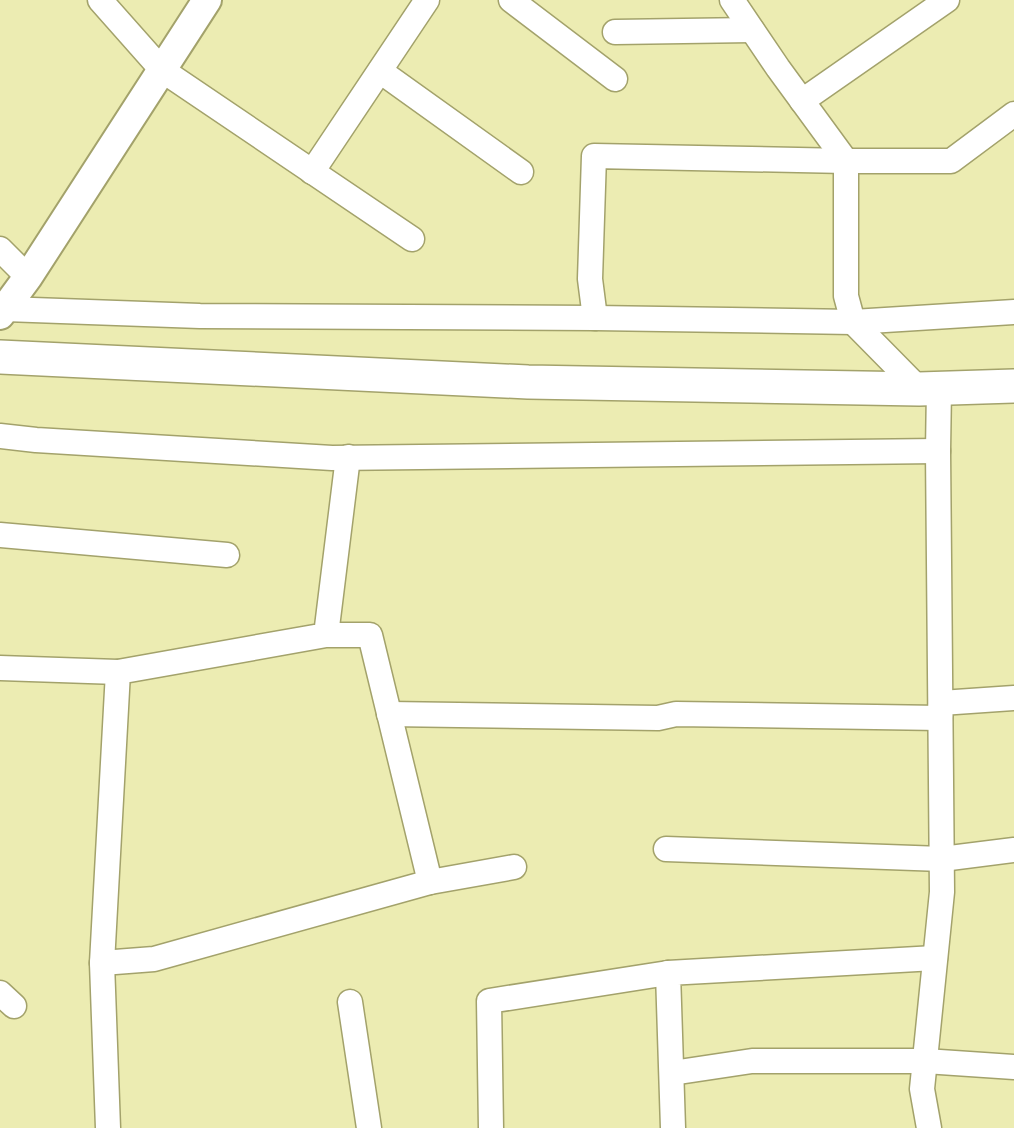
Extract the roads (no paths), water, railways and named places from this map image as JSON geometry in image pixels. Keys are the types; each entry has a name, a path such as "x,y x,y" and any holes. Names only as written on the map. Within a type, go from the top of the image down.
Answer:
{"main road":[{"path":"0,357 528,382 929,388 1014,386"}],"street":[{"path":"100,0 162,70 412,239"},
{"path":"2,312 28,277 207,0"},
{"path":"312,172 427,0"},
{"path":"511,0 615,79"},
{"path":"732,0 846,161 846,296 853,322 929,388 938,451 942,859 942,892 922,1089 929,1128"},
{"path":"802,101 947,0"},
{"path":"615,32 752,30"},
{"path":"380,71 521,172"},
{"path":"595,318 590,279 594,156 951,161 1014,114"},
{"path":"0,249 28,277"},
{"path":"2,312 853,322 1014,312"},
{"path":"0,436 332,458 938,451"},
{"path":"326,635 348,457"},
{"path":"0,535 227,555"},
{"path":"0,668 118,672 326,635 370,635 430,882"},
{"path":"108,1128 102,963 118,672"},
{"path":"941,703 1014,698"},
{"path":"389,714 658,718 676,714 940,718 941,703"},
{"path":"666,849 942,859 1014,850"},
{"path":"102,963 154,959 430,882 514,867"},
{"path":"491,1128 489,1000 668,973 935,958"},
{"path":"668,973 673,1128"},
{"path":"350,1002 369,1128"},
{"path":"672,1073 752,1061 925,1061 1014,1067"}]}
